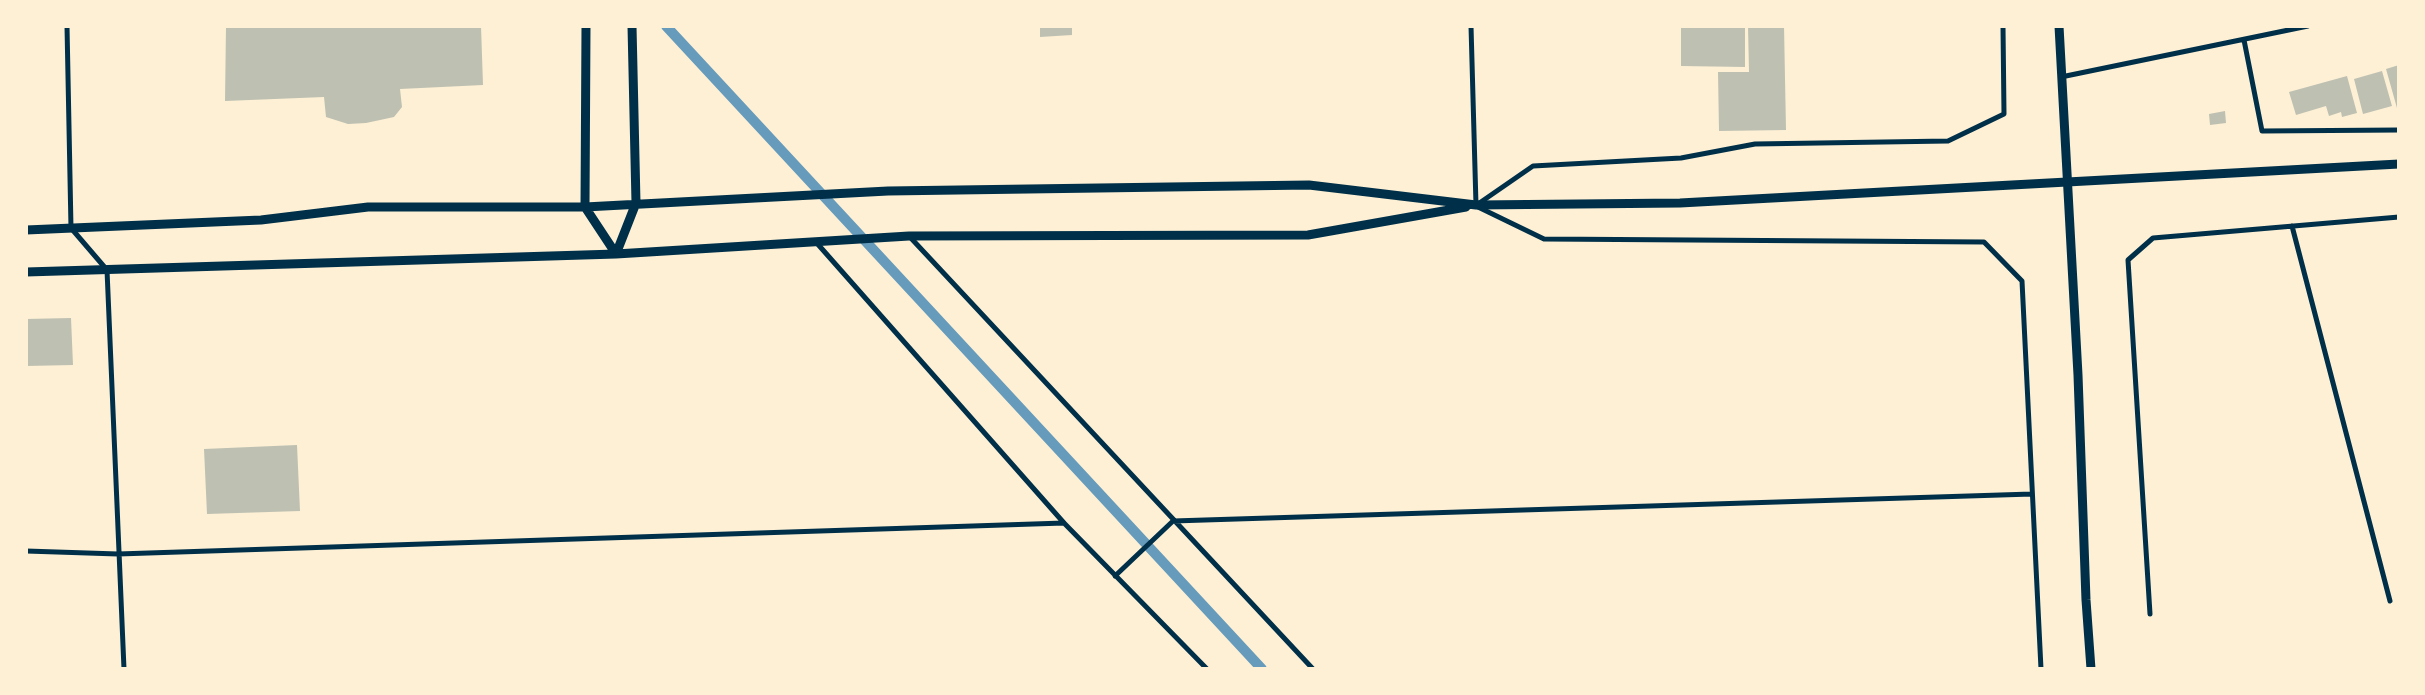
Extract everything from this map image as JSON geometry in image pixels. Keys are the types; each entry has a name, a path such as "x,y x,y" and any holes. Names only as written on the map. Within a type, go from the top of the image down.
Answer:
{"street":[{"path":"67,26 71,228 107,270 124,669"},
{"path":"586,26 585,207 616,254"},
{"path":"616,254 636,203 632,26"},
{"path":"1471,26 1476,205"},
{"path":"26,272 616,254 909,236 1308,235 1476,205 1534,166 1681,158 1755,144 1948,141 2004,114 2003,26"},
{"path":"2058,26 2068,183 2086,600 2091,669"},
{"path":"2061,77 2308,26"},
{"path":"2244,40 2262,131 2399,130"},
{"path":"26,230 261,220 368,207 585,207 888,191 1309,185 1476,205 1680,204 2399,164"},
{"path":"1476,205 1544,239 1984,242 2022,281 2040,669"},
{"path":"2150,614 2128,260 2153,238 2399,217"},
{"path":"2292,226 2390,601"},
{"path":"909,236 1313,669"},
{"path":"815,241 1064,523 1207,669"},
{"path":"1115,576 1173,521 2032,494"},
{"path":"26,551 118,554 1064,523"}],"building":[{"path":"226,26 481,26 483,85 400,89 402,107 394,117 366,123 348,124 326,117 324,97 225,101"},
{"path":"1040,26 1072,26 1072,35 1040,37"},
{"path":"1681,26 1745,26 1745,67 1681,66"},
{"path":"1748,26 1784,26 1786,130 1719,131 1718,72 1749,72"},
{"path":"2399,65 2399,108 2397,108 2386,69"},
{"path":"2382,71 2392,106 2363,114 2354,79"},
{"path":"2347,76 2357,113 2342,117 2341,112 2329,116 2326,106 2296,115 2289,92"},
{"path":"2225,111 2226,123 2210,125 2209,114"},
{"path":"71,318 73,365 26,366 26,319"},
{"path":"297,445 300,511 207,514 204,449"}],"waterway":[{"path":"666,26 1262,669"}]}
